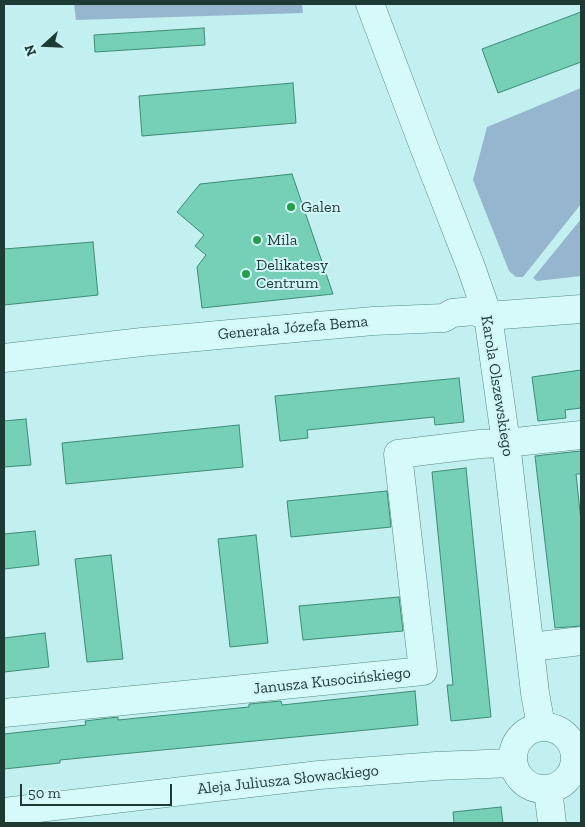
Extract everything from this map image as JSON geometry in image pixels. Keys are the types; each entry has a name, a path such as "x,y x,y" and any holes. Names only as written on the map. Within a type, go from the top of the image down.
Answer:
{"street":[{"name":"Karola Olszewskiego","path":"370,4 468,258 488,316 506,443 535,693 542,726"},
{"name":"Generała Józefa Bema","path":"4,358 142,342 373,321 444,318 452,313 473,311 488,316 581,309"},
{"path":"506,443 581,435"},
{"name":"Janusza Kusocińskiego","path":"4,713 423,671 398,454 480,444 506,443"},
{"path":"531,647 581,641"},
{"path":"542,726 560,731 568,738 578,755 571,774 565,781 548,789 529,785 522,780 516,772 513,763 516,743 522,735 531,729 542,726"},
{"name":"Aleja Juliusza Słowackiego","path":"4,812 319,775 436,766 513,763"},
{"path":"548,789 552,823"}],"shaded area":[{"path":"74,4 302,4 303,13 76,20"},
{"path":"581,88 581,204 523,277 516,277 509,271 473,180 487,127"},
{"path":"581,219 581,276 537,281 533,278"}],"building":[{"path":"581,12 581,62 498,93 482,49"},
{"path":"204,28 205,45 95,52 94,35"},
{"path":"293,83 296,123 142,136 139,96"},
{"name":"Mila","path":"292,174 333,294 202,308 197,267 206,255 195,246 204,235 177,212 200,184"},
{"path":"93,242 98,295 4,305 4,249"},
{"path":"581,370 581,408 565,410 566,418 538,421 532,377"},
{"path":"459,378 464,422 435,425 434,417 307,430 308,438 280,441 275,396"},
{"path":"26,419 31,465 4,467 4,421"},
{"path":"239,425 243,467 66,484 62,443"},
{"path":"581,451 581,474 576,474 581,521 581,626 555,628 535,456"},
{"path":"466,468 491,717 451,721 447,685 453,685 432,472"},
{"path":"387,491 391,527 291,537 287,501"},
{"path":"35,531 39,565 4,569 4,534"},
{"path":"256,535 268,643 230,647 218,539"},
{"path":"111,555 123,659 87,662 75,559"},
{"path":"399,597 403,631 303,640 299,606"},
{"path":"45,633 49,667 4,672 4,638"},
{"path":"415,691 418,725 60,760 60,763 4,769 4,734 86,725 85,721 118,717 118,720 249,707 249,704 281,701 282,705"},
{"path":"501,807 503,823 454,823 453,812"}],"place":[{"name":"Galen","path":"291,207"},
{"name":"Mila","path":"257,240"},
{"name":"Delikatesy Centrum","path":"246,274"}]}
